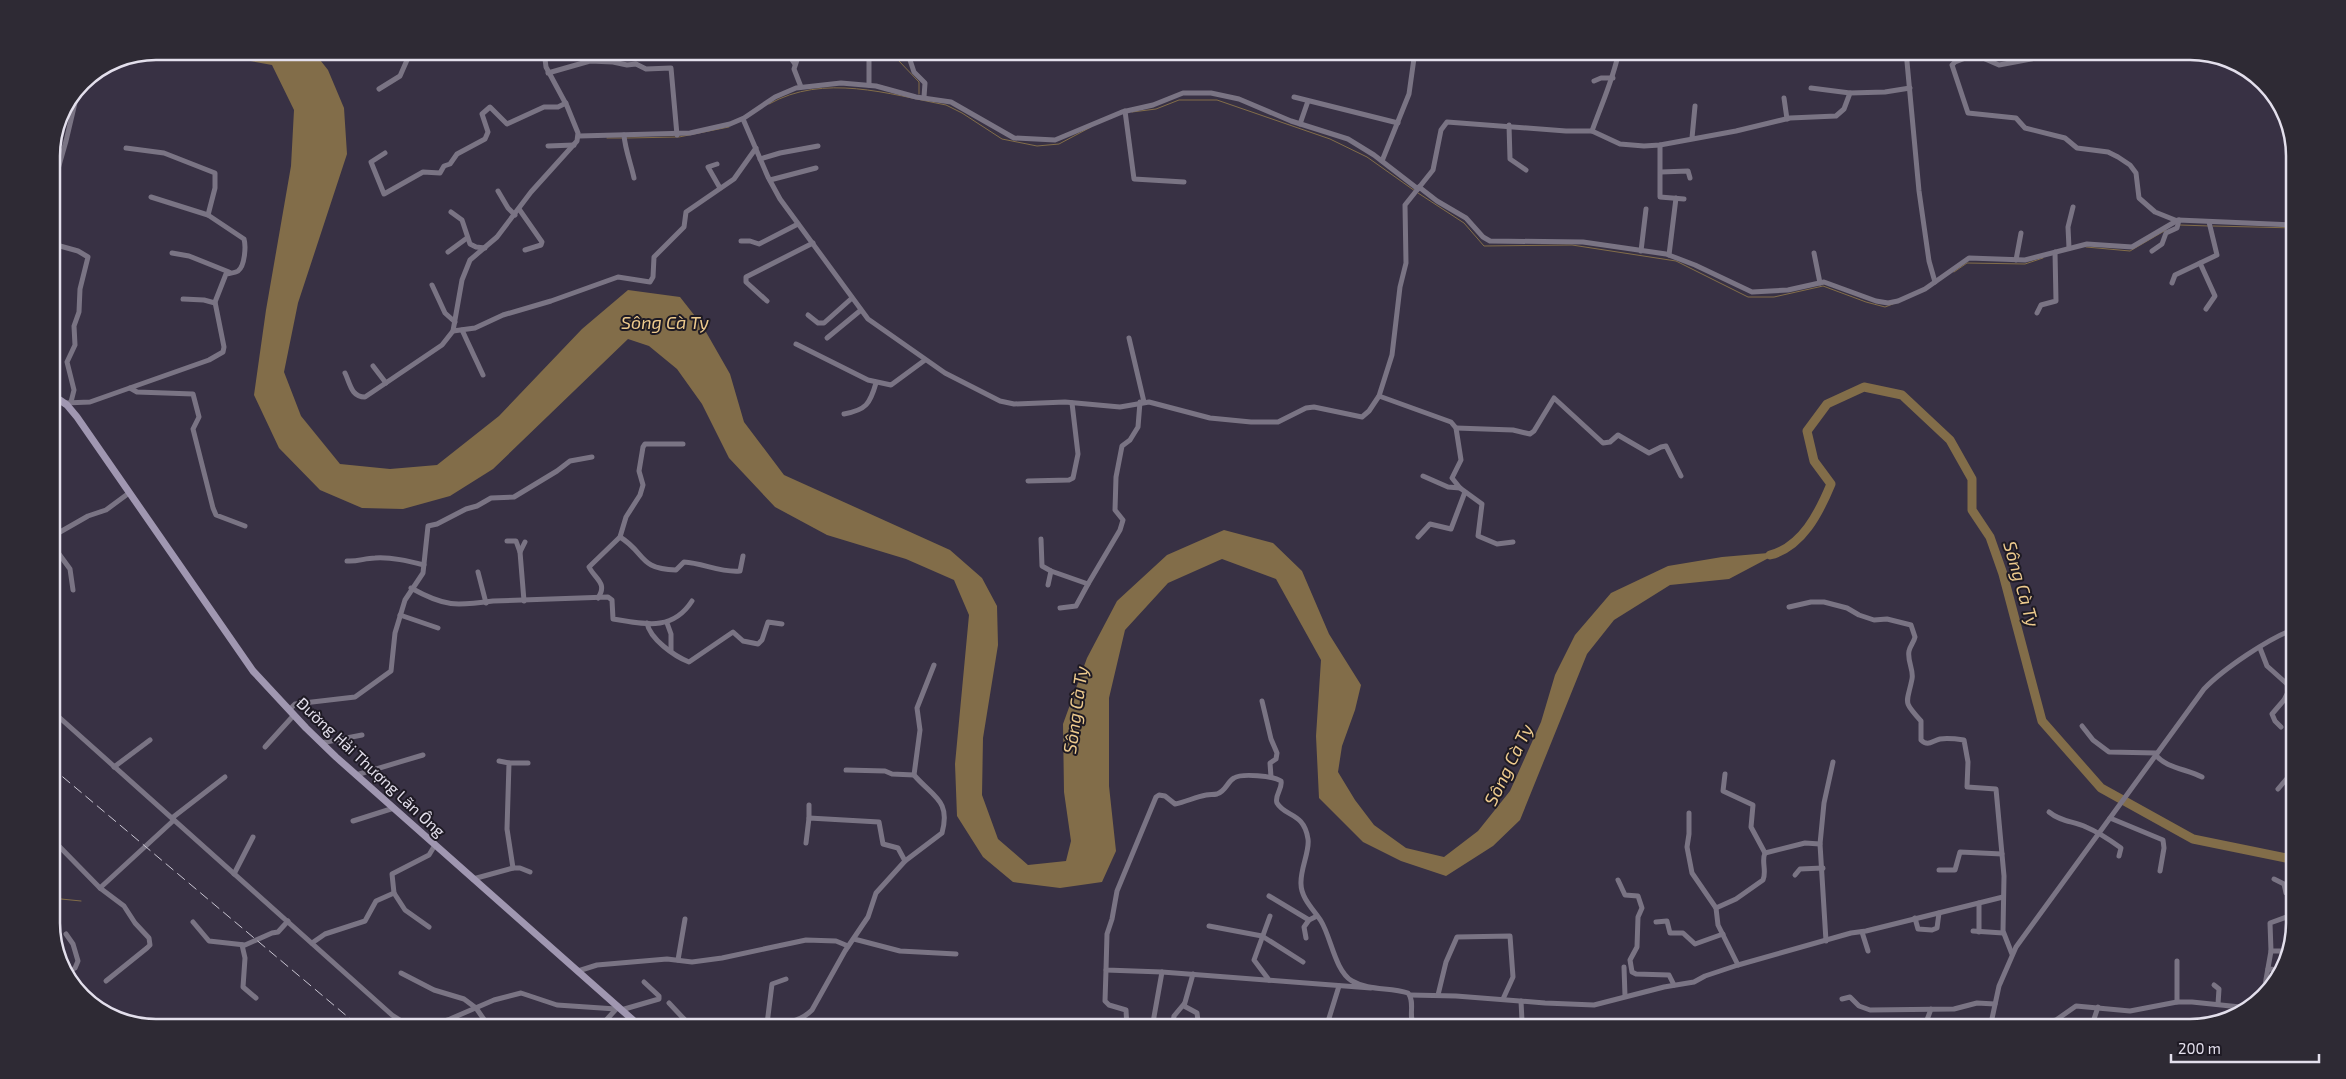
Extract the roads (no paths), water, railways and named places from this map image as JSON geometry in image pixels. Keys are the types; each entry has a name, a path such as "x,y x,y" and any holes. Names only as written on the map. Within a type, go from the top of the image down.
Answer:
{"street":[{"path":"379,89 400,76 407,60"},
{"path":"345,373 353,392 360,397 367,396 439,348 453,331 462,280 470,260 497,237 536,187 574,145 578,136 566,103 548,73 546,60"},
{"path":"792,60 795,64"},
{"path":"797,60 795,72 801,87"},
{"path":"869,60 869,85"},
{"path":"910,60 914,72 925,83 924,98"},
{"path":"1382,161 1408,94 1414,60"},
{"path":"1592,131 1599,108 1613,78 1617,60"},
{"path":"1907,60 1919,191 1926,240 1935,282"},
{"path":"1960,60 1952,65 1968,113 2016,118 2025,128 2065,138 2077,148 2110,152 2130,165 2134,171 2139,198 2154,212 2178,222 2286,224"},
{"path":"1988,60 1999,65 2026,60"},
{"path":"548,73 584,62 596,61 627,65 636,64 643,68 672,69 677,135"},
{"path":"1594,81 1601,78 1613,78"},
{"path":"578,136 677,135 720,127 744,122 778,96 801,87 841,83 869,85 954,103 1006,134 1022,139 1057,140 1098,120 1153,106 1183,94 1211,94 1239,99 1300,124 1348,139 1437,201 1466,218 1483,237 1490,241 1583,242 1669,255 1756,293 1788,290 1820,283 1888,303 1907,298 1935,282 1970,258 2025,260 2056,255 2069,248 2087,244 2132,248 2178,222"},
{"path":"1812,88 1850,93 1885,92 1910,88"},
{"path":"744,122 770,180 798,224 861,310 873,324 945,373 1004,402 1072,403 1120,407 1142,402 1180,409 1210,418 1274,423 1306,408 1314,407 1362,417 1369,411 1378,396 1392,356 1400,288 1405,267 1405,205 1434,167 1441,130 1447,122 1509,125 1566,131 1592,131 1625,146 1660,146 1787,119 1836,116 1842,112 1850,93"},
{"path":"1294,97 1398,123"},
{"path":"1784,98 1787,119"},
{"path":"1300,124 1308,101"},
{"path":"385,153 371,162 384,194 423,172 440,173 444,166 450,164 457,154 486,139 488,132 482,114 490,107 507,124 544,107 558,107 566,103"},
{"path":"60,162 74,106"},
{"path":"1692,138 1695,106"},
{"path":"1125,114 1134,179 1184,182"},
{"path":"1509,125 1510,160 1526,170"},
{"path":"624,135 634,178"},
{"path":"548,146 574,145"},
{"path":"760,159 780,152 818,146"},
{"path":"1660,146 1660,197 1684,199"},
{"path":"126,148 164,153 215,173 215,188 208,215"},
{"path":"453,331 478,327 507,313 551,301 618,277 645,283 650,282 653,277 654,257 684,227 686,212 735,178 756,148"},
{"path":"717,164 708,167 720,188"},
{"path":"770,180 816,168"},
{"path":"1661,172 1688,171 1690,178"},
{"path":"498,191 508,208 515,215"},
{"path":"151,197 208,215 243,237 245,241 238,271 229,272 189,256 172,253"},
{"path":"1669,255 1676,198"},
{"path":"2069,248 2068,227 2073,208"},
{"path":"519,209 542,242 541,245 525,250"},
{"path":"1641,251 1646,209"},
{"path":"451,212 462,220 467,238 472,246 485,248"},
{"path":"2152,251 2162,244 2166,233 2178,222"},
{"path":"2172,283 2175,275 2218,253 2209,222"},
{"path":"742,241 759,244 798,224"},
{"path":"2016,260 2021,233"},
{"path":"448,252 467,238"},
{"path":"767,301 746,282 746,277 813,243"},
{"path":"60,246 78,251 88,257 74,330 75,345 68,362 74,390 68,402 90,402 222,354 224,348 215,303 226,274 229,272"},
{"path":"1814,253 1820,283"},
{"path":"2037,312 2041,305 2056,301 2056,255"},
{"path":"2200,263 2215,296 2206,309"},
{"path":"432,285 445,313 455,322"},
{"path":"808,316 818,323 824,323 852,298"},
{"path":"183,300 204,300 215,303"},
{"path":"827,338 861,310"},
{"path":"462,330 483,375"},
{"path":"1060,608 1076,606 1122,525 1122,516 1115,510 1116,477 1122,446 1130,440 1138,427 1142,402 1129,338"},
{"path":"796,344 876,383 893,384 925,360"},
{"path":"374,366 386,383"},
{"path":"844,414 858,410 868,404 876,383"},
{"path":"130,388 137,392 194,394 199,416 193,429 213,508 216,514 245,526"},
{"path":"1378,396 1446,418 1456,428 1461,462 1452,476 1462,490"},
{"name":"Đường Hải Thượng Lãn Ông","path":"60,398 68,402 254,671 291,712 356,775 631,1019"},
{"path":"1456,428 1513,430 1530,434 1534,431 1554,398 1603,443 1610,442 1618,435 1649,453 1666,446 1681,476"},
{"path":"1028,481 1069,480 1073,478 1078,454 1072,403"},
{"path":"598,598 601,592 601,582 589,566 620,537 626,517 642,490 642,480 639,471 644,445 683,444"},
{"path":"265,747 296,704 355,697 392,668 393,648 400,615 411,588 420,578 424,565 426,528 429,525 436,524 491,498 514,497 557,472 570,461 592,457"},
{"path":"1423,476 1448,487 1462,490 1482,502 1479,537 1497,544 1512,542"},
{"path":"1418,537 1430,524 1451,529 1462,490"},
{"path":"60,532 88,516 106,510 130,493"},
{"path":"620,537 648,565 669,570 676,570 684,562 727,571 740,571 743,556"},
{"path":"1041,539 1042,566 1088,584"},
{"path":"507,541 515,541 520,552 524,601"},
{"path":"520,552 525,542"},
{"path":"60,555 70,569 73,590"},
{"path":"347,561 359,562 370,558 386,558 424,565"},
{"path":"1048,585 1051,571"},
{"path":"478,572 486,603"},
{"path":"411,588 450,604 610,598 613,619 646,623 667,623 684,612 692,602"},
{"path":"1789,607 1811,602 1824,602 1847,608 1859,615 1874,620 1887,620 1911,625 1915,637 1909,651 1912,676 1907,697 1910,711 1921,721 1921,740 1925,743 1940,739 1965,740 1968,762 1967,786 1996,789 2002,854 2004,933 2012,954"},
{"path":"400,615 438,628"},
{"path":"646,623 649,631 659,643 689,662 732,632 743,641 758,644 762,640 768,622 782,624"},
{"path":"667,623 671,634 671,650"},
{"path":"1992,1019 1999,986 2012,954 2156,753 2210,682 2260,648 2286,634"},
{"path":"2260,648 2266,666 2286,684"},
{"path":"914,775 920,730 917,708 934,665"},
{"path":"2281,727 2275,721 2272,714 2286,696"},
{"path":"1262,701 1277,753 1276,759 1270,763 1271,777"},
{"path":"60,717 396,1019"},
{"path":"2082,726 2093,740 2109,752 2156,753"},
{"path":"321,743 362,735"},
{"path":"114,767 150,740"},
{"path":"2156,753 2162,762 2202,777"},
{"path":"356,775 423,755"},
{"path":"499,761 528,763"},
{"path":"1826,941 1823,868 1820,844 1824,803 1834,762"},
{"path":"509,763 507,830 513,868"},
{"path":"800,1019 812,1010 848,946 868,917 876,893 905,861 940,836 945,817 942,802 914,775 892,774 885,771 846,770"},
{"path":"1716,908 1736,899 1763,880 1765,875 1763,857 1765,853 1751,827 1752,803 1724,792 1726,774"},
{"path":"1126,1019 1126,1010 1109,1004 1104,1000 1107,934 1117,891 1156,797 1159,795 1165,796 1175,804 1206,795 1218,794 1237,777 1271,777 1277,778 1282,783 1276,799 1278,804 1301,821 1308,838 1308,846 1302,866 1301,888 1326,931 1343,973 1350,980 1371,988"},
{"path":"100,888 173,819 225,778"},
{"path":"2278,789 2286,780"},
{"path":"806,843 809,805"},
{"path":"353,821 394,808"},
{"path":"2049,812 2068,823 2086,827 2099,834 2121,848 2119,856"},
{"path":"1689,813 1689,834 1686,847 1692,873 1716,908 1718,922 1738,965"},
{"path":"2111,817 2164,840 2160,870"},
{"path":"809,818 879,822 883,844 898,848 905,861"},
{"path":"234,874 253,837"},
{"path":"1765,853 1800,844 1820,844"},
{"path":"429,927 405,910 394,893 392,874 429,855 435,845"},
{"path":"60,846 100,888 124,906 150,941 147,948 106,981"},
{"path":"1939,870 1956,869 1960,852 2002,854"},
{"path":"473,879 513,868 520,868 530,872"},
{"path":"1795,875 1800,869 1823,868"},
{"path":"2274,879 2284,884 2286,893"},
{"path":"1618,880 1624,895 1638,896 1642,908 1638,917 1638,944 1631,956 1631,970 1636,974 1669,975 1674,985"},
{"path":"312,943 329,932 365,921 376,902 394,893"},
{"path":"1269,896 1309,920"},
{"path":"1106,970 1193,974 1371,988 1405,992 1410,995 1504,999 1586,1006 1694,982 1705,976 1738,965 1915,918 2004,897"},
{"path":"1979,903 1976,932 2004,933"},
{"path":"1915,918 1918,929 1932,930 1936,928 1939,913"},
{"path":"1269,980 1254,960 1254,956 1270,916"},
{"path":"1306,938 1303,929 1309,920 1317,916"},
{"path":"2266,981 2271,952 2270,923 2286,917"},
{"path":"678,960 685,919"},
{"path":"193,922 209,941 242,945 278,932 288,921"},
{"path":"1656,922 1667,921 1670,933 1682,933 1695,944 1723,934"},
{"path":"1209,926 1262,936 1303,962"},
{"path":"1862,932 1868,951"},
{"path":"66,934 73,944 78,961 72,969"},
{"path":"1438,995 1446,962 1457,937 1510,936 1512,977 1504,999"},
{"path":"854,939 900,951 956,954"},
{"path":"578,972 597,965 667,959 692,962 722,958 806,940 836,941 848,946"},
{"path":"242,945 245,958 243,988 256,998"},
{"path":"2271,952 2282,951"},
{"path":"2177,961 2177,1002"},
{"path":"1624,967 1625,996"},
{"path":"1251,979 1260,969"},
{"path":"2268,969 2274,969"},
{"path":"1154,1019 1162,972"},
{"path":"401,973 434,990 462,997 476,1008 483,1019"},
{"path":"1174,1019 1184,1004 1193,974"},
{"path":"767,1019 772,984 786,979"},
{"path":"447,1019 498,998 520,993 557,1005 618,1008 660,999 644,982"},
{"path":"1329,1019 1339,986"},
{"path":"2214,986 2219,989 2218,1004"},
{"path":"1410,995 1411,1019"},
{"path":"1842,999 1850,997 1859,1006 1870,1010 1954,1009 1977,1002 1995,1004"},
{"path":"1521,1001 1522,1019"},
{"path":"2057,1019 2074,1006 2130,1011 2177,1002 2237,1006"},
{"path":"669,1004 684,1019"},
{"path":"1184,1004 1186,1009 1198,1014 1198,1019"},
{"path":"2094,1019 2098,1007"},
{"path":"608,1019 618,1008"},
{"path":"1927,1019 1931,1009"}],"water":[{"name":"Sông Cà Ty","path":"245,60 320,60 328,70 344,108 347,154 298,303 284,372 301,416 340,464 390,469 437,465 499,416 582,329 628,290 680,297 702,325 730,374 744,422 784,475 950,550 982,578 997,606 998,645 983,738 982,795 998,839 1028,865 1066,861 1071,841 1064,792 1063,724 1087,658 1117,601 1167,555 1224,530 1273,543 1302,571 1329,634 1361,685 1355,710 1342,746 1338,772 1355,800 1374,825 1406,848 1444,857 1478,831 1510,791 1541,722 1555,675 1575,635 1611,593 1668,566 1722,557 1780,552 1729,579 1670,585 1614,620 1587,654 1520,820 1493,846 1446,876 1401,861 1363,842 1319,798 1316,736 1321,660 1276,579 1222,559 1168,583 1125,630 1109,698 1109,786 1116,851 1102,882 1060,888 1013,882 983,857 957,816 955,764 969,615 954,580 906,559 827,535 775,507 729,458 702,404 677,369 649,346 628,339 493,469 450,496 403,509 362,508 320,490 279,448 254,395 266,310 291,166 294,110 272,65"}],"waterway":[{"path":"898,60 919,82 919,94"},
{"path":"769,104 790,95 812,90 834,88 879,92 946,105 1002,139 1037,146 1059,144 1091,127"},
{"path":"1132,112 1156,109 1179,100 1217,100 1330,139 1367,157 1415,191"},
{"path":"627,138 679,137 729,127"},
{"path":"607,138 623,138"},
{"path":"1418,193 1464,223 1484,246 1572,245 1676,261 1748,297 1774,297 1823,286 1885,307 1893,304"},
{"path":"2180,225 2209,226"},
{"path":"2213,226 2286,228"},
{"path":"2086,247 2130,251 2166,230"},
{"path":"1954,272 1967,263 2025,264 2043,258"},
{"name":"Sông Cà Ty","path":"1770,555 1781,551 1800,537 1815,517 1831,484 1814,461 1807,431 1827,404 1864,387 1902,395 1950,440 1972,479 1972,510 1990,537 2003,574 2042,721 2101,788 2193,839 2286,858"},
{"path":"60,899 81,901"}],"railway":[{"path":"60,775 350,1019"}]}
